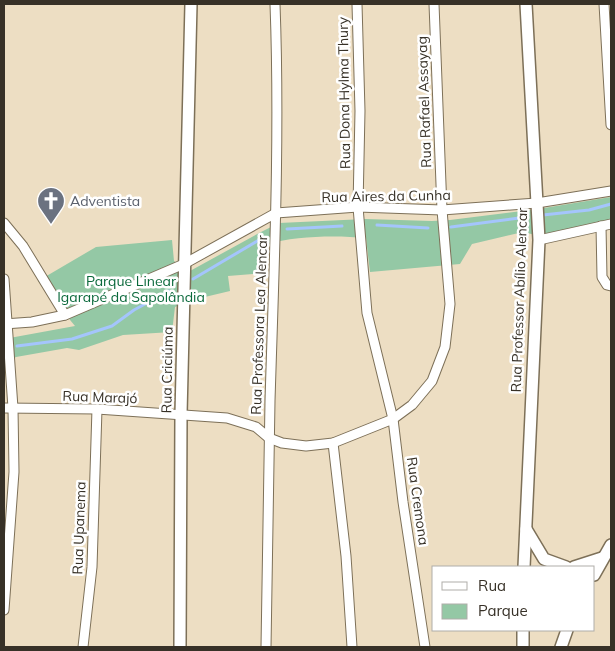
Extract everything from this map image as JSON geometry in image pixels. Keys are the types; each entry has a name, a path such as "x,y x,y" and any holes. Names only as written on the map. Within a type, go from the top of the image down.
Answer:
{"street":[{"name":"Rua Criciúma","path":"180,647 181,414 191,4"},
{"name":"Rua Professora Lea Alencar","path":"266,647 269,438 276,214 277,58 275,4"},
{"name":"Rua Dona Hylma Thury","path":"357,4 360,111 358,207 367,313 393,419"},
{"name":"Rua Rafael Assayag","path":"393,419 412,406 432,381 445,347 450,304 442,210 434,4"},
{"name":"Rua Professor Abílio Alencar","path":"524,566 538,240 526,4"},
{"path":"604,4 611,126"},
{"name":"Rua Aires da Cunha","path":"5,324 32,322 65,315 184,264 276,214 358,207 442,210 537,203 611,191"},
{"path":"4,223 23,246 65,315"},
{"path":"538,240 611,224"},
{"path":"601,226 602,277 607,285 611,286"},
{"path":"4,279 8,408 14,472 4,610"},
{"name":"Rua Marajó","path":"8,408 97,409 227,418 256,428 269,438 282,443 306,446 333,443 393,419"},
{"name":"Rua Upanema","path":"83,647 92,567 97,409"},
{"name":"Rua Cremona","path":"393,419 403,502 425,647"},
{"path":"333,443 346,556 352,647"},
{"path":"526,528 544,559 563,566"},
{"path":"595,572 611,545"},
{"path":"577,566 602,558"},
{"path":"533,566 544,559"},
{"path":"523,631 523,647"},
{"path":"560,647 567,631"}],"green space":[{"name":"Parque Linear Igarapé da Sapolândia","path":"611,197 611,222 544,237 523,232 472,244 460,264 370,272 366,238 316,237 290,239 266,244 267,273 228,276 230,291 188,301 175,307 172,332 123,335 79,350 67,348 16,357 4,365 4,339 75,326 38,281 96,247 172,240 174,261 190,271 279,223 365,219 450,220 538,209"}],"waterway":[{"path":"543,215 589,210 611,204"},
{"path":"451,227 519,218"},
{"path":"377,225 428,228"},
{"path":"287,229 342,226"},
{"path":"193,279 259,240"},
{"path":"17,346 72,339 112,326 134,310 169,291"}],"place":[{"name":"Adventista","path":"51,225"}]}
